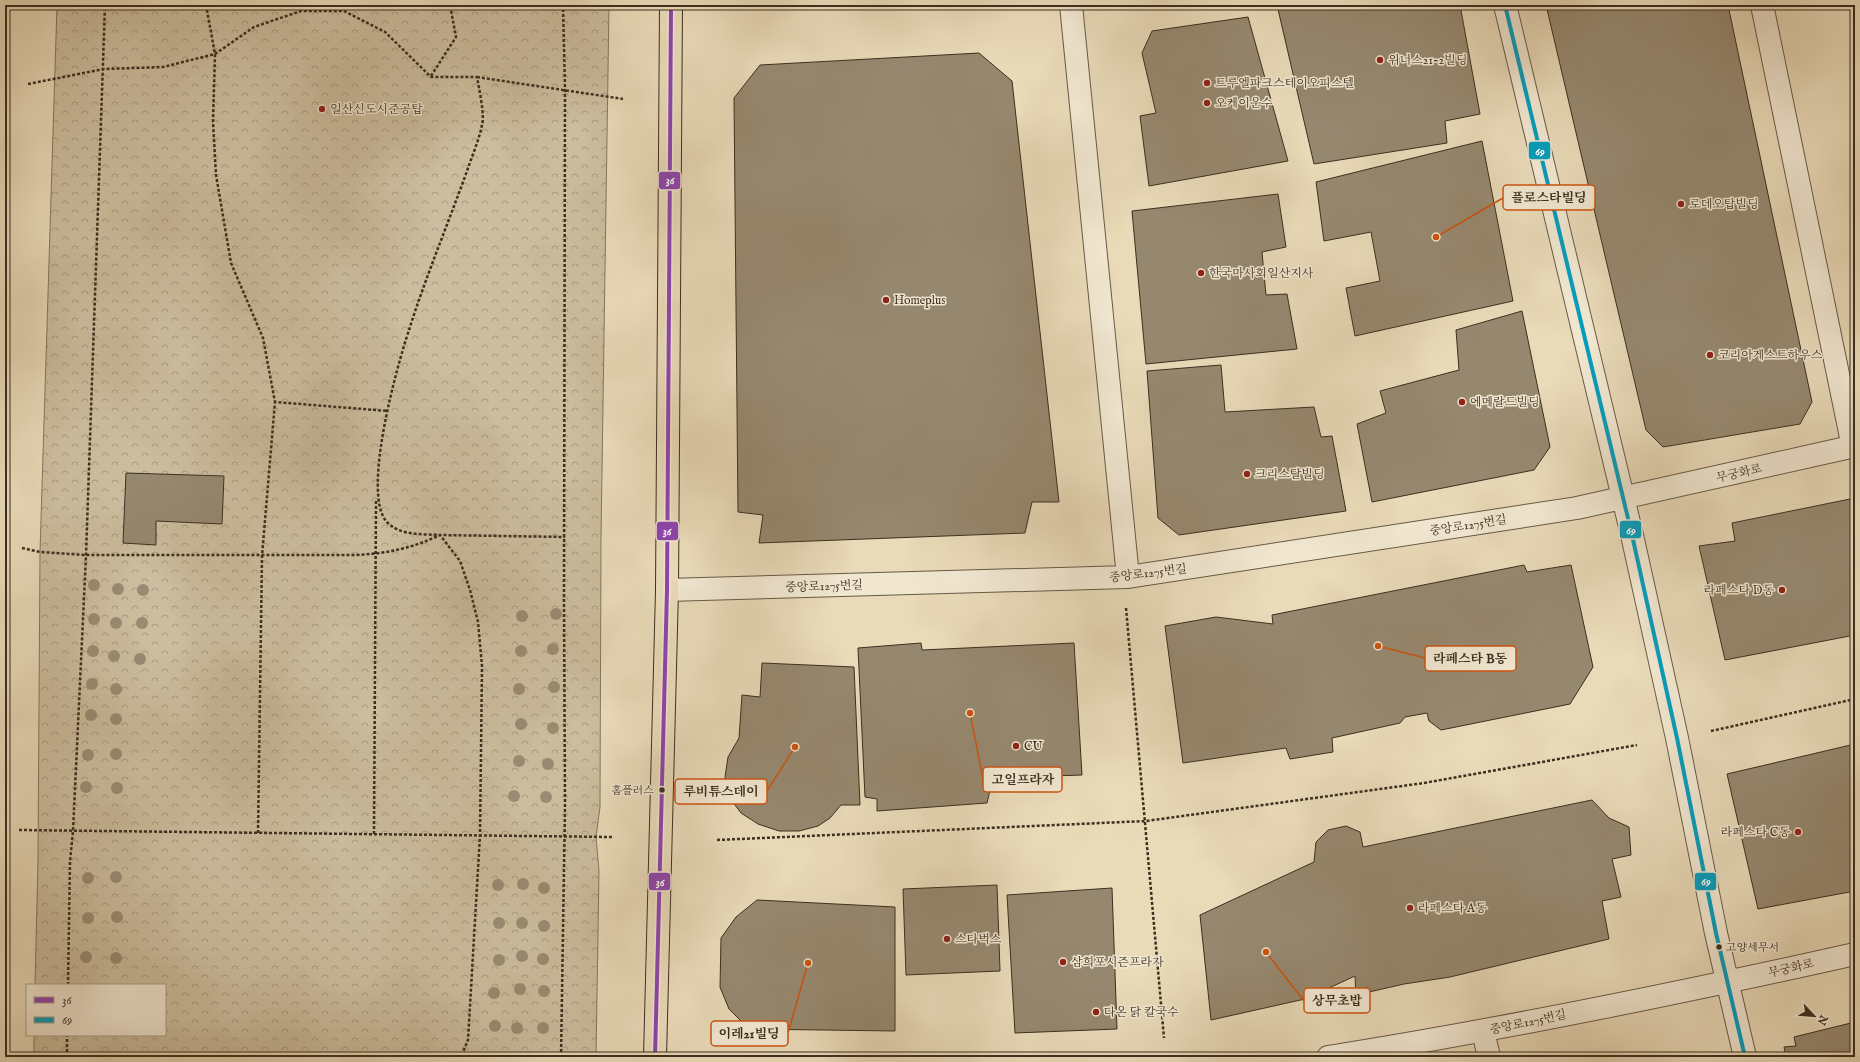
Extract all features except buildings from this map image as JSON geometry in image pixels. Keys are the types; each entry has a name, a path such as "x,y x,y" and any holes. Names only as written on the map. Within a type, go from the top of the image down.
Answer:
{"main road":[{"path":"655,1057 667,590 672,5"}],"street":[{"path":"1071,5 1128,577"},
{"path":"1505,5 1624,499 1678,738 1728,982 1745,1057"},
{"path":"1762,5 1854,447"},
{"name":"무궁화로","path":"1624,499 1854,447"},
{"name":"중앙로1275번길","path":"667,590 1128,577 1554,512 1624,499"},
{"name":"무궁화로","path":"1728,982 1855,954"},
{"name":"중앙로1275번길","path":"1328,1057 1483,1031 1728,982"},
{"path":"1483,1031 1489,1057"}],"path":[{"path":"68,984 70,861 73,831 86,556 104,69 105,5"},
{"path":"206,5 215,54 213,122 216,175 231,263 263,338 275,402 262,556 258,833"},
{"path":"431,77 456,37 450,5"},
{"path":"561,1057 565,836 565,89 563,5"},
{"path":"28,84 104,69 164,67 215,54 254,27 301,12 344,11 385,32 431,77 477,77 565,89 623,99"},
{"path":"374,834 375,554 378,470 388,411 409,330 452,215 483,123 477,77"},
{"path":"275,402 388,411"},
{"path":"377,489 380,506 386,521 398,530 440,535 565,537"},
{"path":"22,548 40,552 86,556 262,556 375,554 423,543 440,535"},
{"path":"440,535 460,561 470,590 478,622 482,666 480,835 468,1040 461,1057"},
{"path":"1126,608 1164,1038"},
{"path":"1711,731 1855,698"},
{"path":"717,840 1146,821 1424,783 1637,745"},
{"path":"19,830 612,837"},
{"path":"67,1036 67,1057"}],"green space":[{"path":"57,5 609,5 601,538 600,807 596,837 599,871 596,1057 34,1057 34,1036 166,1036 166,984 35,984 38,861 40,552"}],"transit line":[{"name":"36","path":"655,1057 667,590 671,5"},
{"name":"69","path":"1505,5 1632,535 1677,738 1716,933 1745,1057"}],"place":[{"name":"위너스21-2빌딩","path":"1380,60"},
{"name":"트루엘파크스테이오피스텔","path":"1207,83"},
{"name":"오케이운수","path":"1207,103"},
{"name":"일산신도시준공탑","path":"322,109"},
{"name":"로데오탑빌딩","path":"1681,204"},
{"name":"플로스타빌딩","path":"1436,237"},
{"name":"한국마사회일산지사","path":"1201,273"},
{"name":"Homeplus","path":"886,300"},
{"name":"코리아게스트하우스","path":"1710,355"},
{"name":"에메랄드빌딩","path":"1462,402"},
{"name":"크리스탈빌딩","path":"1247,474"},
{"name":"라페스타 D동","path":"1782,590"},
{"name":"라페스타 B동","path":"1378,646"},
{"name":"고일프라자","path":"970,713"},
{"name":"CU","path":"1016,746"},
{"name":"루비튜스데이","path":"795,747"},
{"name":"홈플러스","path":"662,790"},
{"name":"라페스타 C동","path":"1798,832"},
{"name":"라페스타 A동","path":"1410,908"},
{"name":"스타벅스","path":"947,939"},
{"name":"고양세무서","path":"1719,947"},
{"name":"상무초밥","path":"1266,952"},
{"name":"삼희포시즌프라자","path":"1063,962"},
{"name":"이레21빌딩","path":"808,963"},
{"name":"다온 닭 칼국수","path":"1096,1012"}]}
